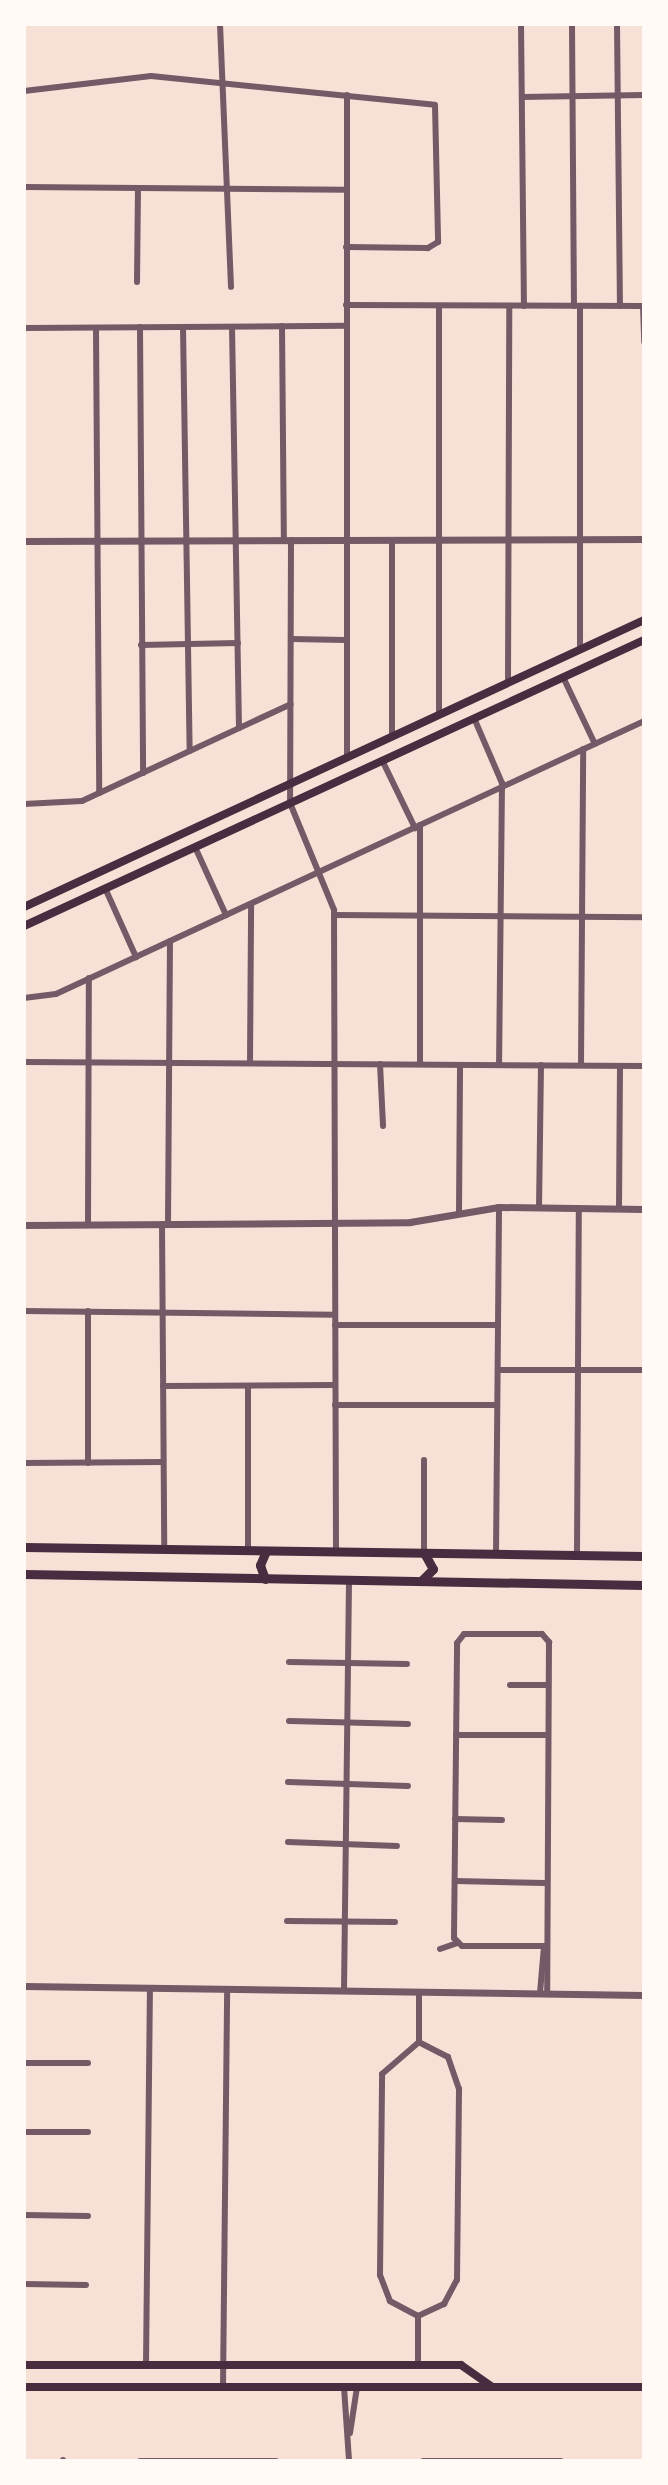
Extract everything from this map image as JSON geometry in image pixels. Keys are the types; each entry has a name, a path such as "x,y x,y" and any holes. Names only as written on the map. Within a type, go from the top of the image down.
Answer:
{"main road":[{"path":"24,907 644,620"},
{"path":"24,926 644,640"},
{"path":"24,1547 644,1556"},
{"path":"265,1579 260,1565 266,1551"},
{"path":"421,1581 433,1569 424,1553"},
{"path":"24,1574 644,1585"},
{"path":"24,2365 461,2365 492,2387"},
{"path":"24,2387 644,2387"}],"street":[{"path":"220,24 221,83 231,189 231,287"},
{"path":"521,24 524,306"},
{"path":"572,24 580,650"},
{"path":"617,24 620,306"},
{"path":"24,91 131,76 347,95 437,107 440,190 434,246 346,247"},
{"path":"347,95 347,758"},
{"path":"522,97 644,95"},
{"path":"24,187 346,190"},
{"path":"137,282 138,188"},
{"path":"346,305 643,306 644,342"},
{"path":"439,306 439,715"},
{"path":"508,683 509,306"},
{"path":"282,326 291,639 290,803 320,871 335,915 336,1552"},
{"path":"24,328 346,326"},
{"path":"140,327 143,773"},
{"path":"183,327 190,751"},
{"path":"232,327 239,728"},
{"path":"96,328 99,793"},
{"path":"24,541 644,539"},
{"path":"392,540 392,737"},
{"path":"291,639 346,640"},
{"path":"141,645 238,643"},
{"path":"563,677 595,744"},
{"path":"24,804 76,802 291,704"},
{"path":"474,718 502,787 499,1065"},
{"path":"24,998 49,997 644,721"},
{"path":"581,1065 583,749"},
{"path":"382,760 417,826 420,1064"},
{"path":"195,847 226,915"},
{"path":"105,888 136,957"},
{"path":"250,1063 251,904"},
{"path":"335,915 644,917"},
{"path":"164,1549 162,1313 170,1063 170,941"},
{"path":"88,1225 89,978"},
{"path":"24,1062 644,1066"},
{"path":"380,1064 383,1126"},
{"path":"459,1213 460,1065"},
{"path":"539,1208 541,1065"},
{"path":"619,1209 620,1066"},
{"path":"24,1225 334,1223 499,1207 644,1209"},
{"path":"496,1554 499,1207"},
{"path":"577,1555 579,1208"},
{"path":"24,1311 334,1315"},
{"path":"88,1311 88,1463"},
{"path":"335,1325 498,1325"},
{"path":"498,1370 644,1370"},
{"path":"163,1386 335,1385"},
{"path":"248,1386 248,1550"},
{"path":"335,1405 497,1405"},
{"path":"424,1460 424,1553"},
{"path":"24,1463 163,1462"},
{"path":"344,1991 349,1581"},
{"path":"457,1943 456,1735 462,1635 545,1635 548,1735 544,1993"},
{"path":"289,1662 407,1664"},
{"path":"510,1685 548,1685"},
{"path":"289,1721 408,1724"},
{"path":"456,1735 548,1735"},
{"path":"288,1782 408,1786"},
{"path":"455,1819 502,1820"},
{"path":"288,1842 397,1846"},
{"path":"455,1881 545,1883"},
{"path":"287,1921 395,1922"},
{"path":"440,1949 457,1943 544,1946"},
{"path":"544,1946 547,1983 544,1993"},
{"path":"24,1986 644,1995"},
{"path":"146,2365 150,1988"},
{"path":"223,2387 227,1989"},
{"path":"418,2316 384,2293 380,2259 382,2074 419,2042 419,1992"},
{"path":"418,2316 444,2304 457,2280 459,2089 448,2057 419,2042"},
{"path":"24,2063 88,2063"},
{"path":"24,2132 88,2132"},
{"path":"24,2215 88,2216"},
{"path":"24,2284 86,2285"},
{"path":"418,2316 418,2365"},
{"path":"344,2387 350,2433"},
{"path":"349,2461 357,2387"},
{"path":"140,2461 276,2461"},
{"path":"423,2461 561,2461"}]}
